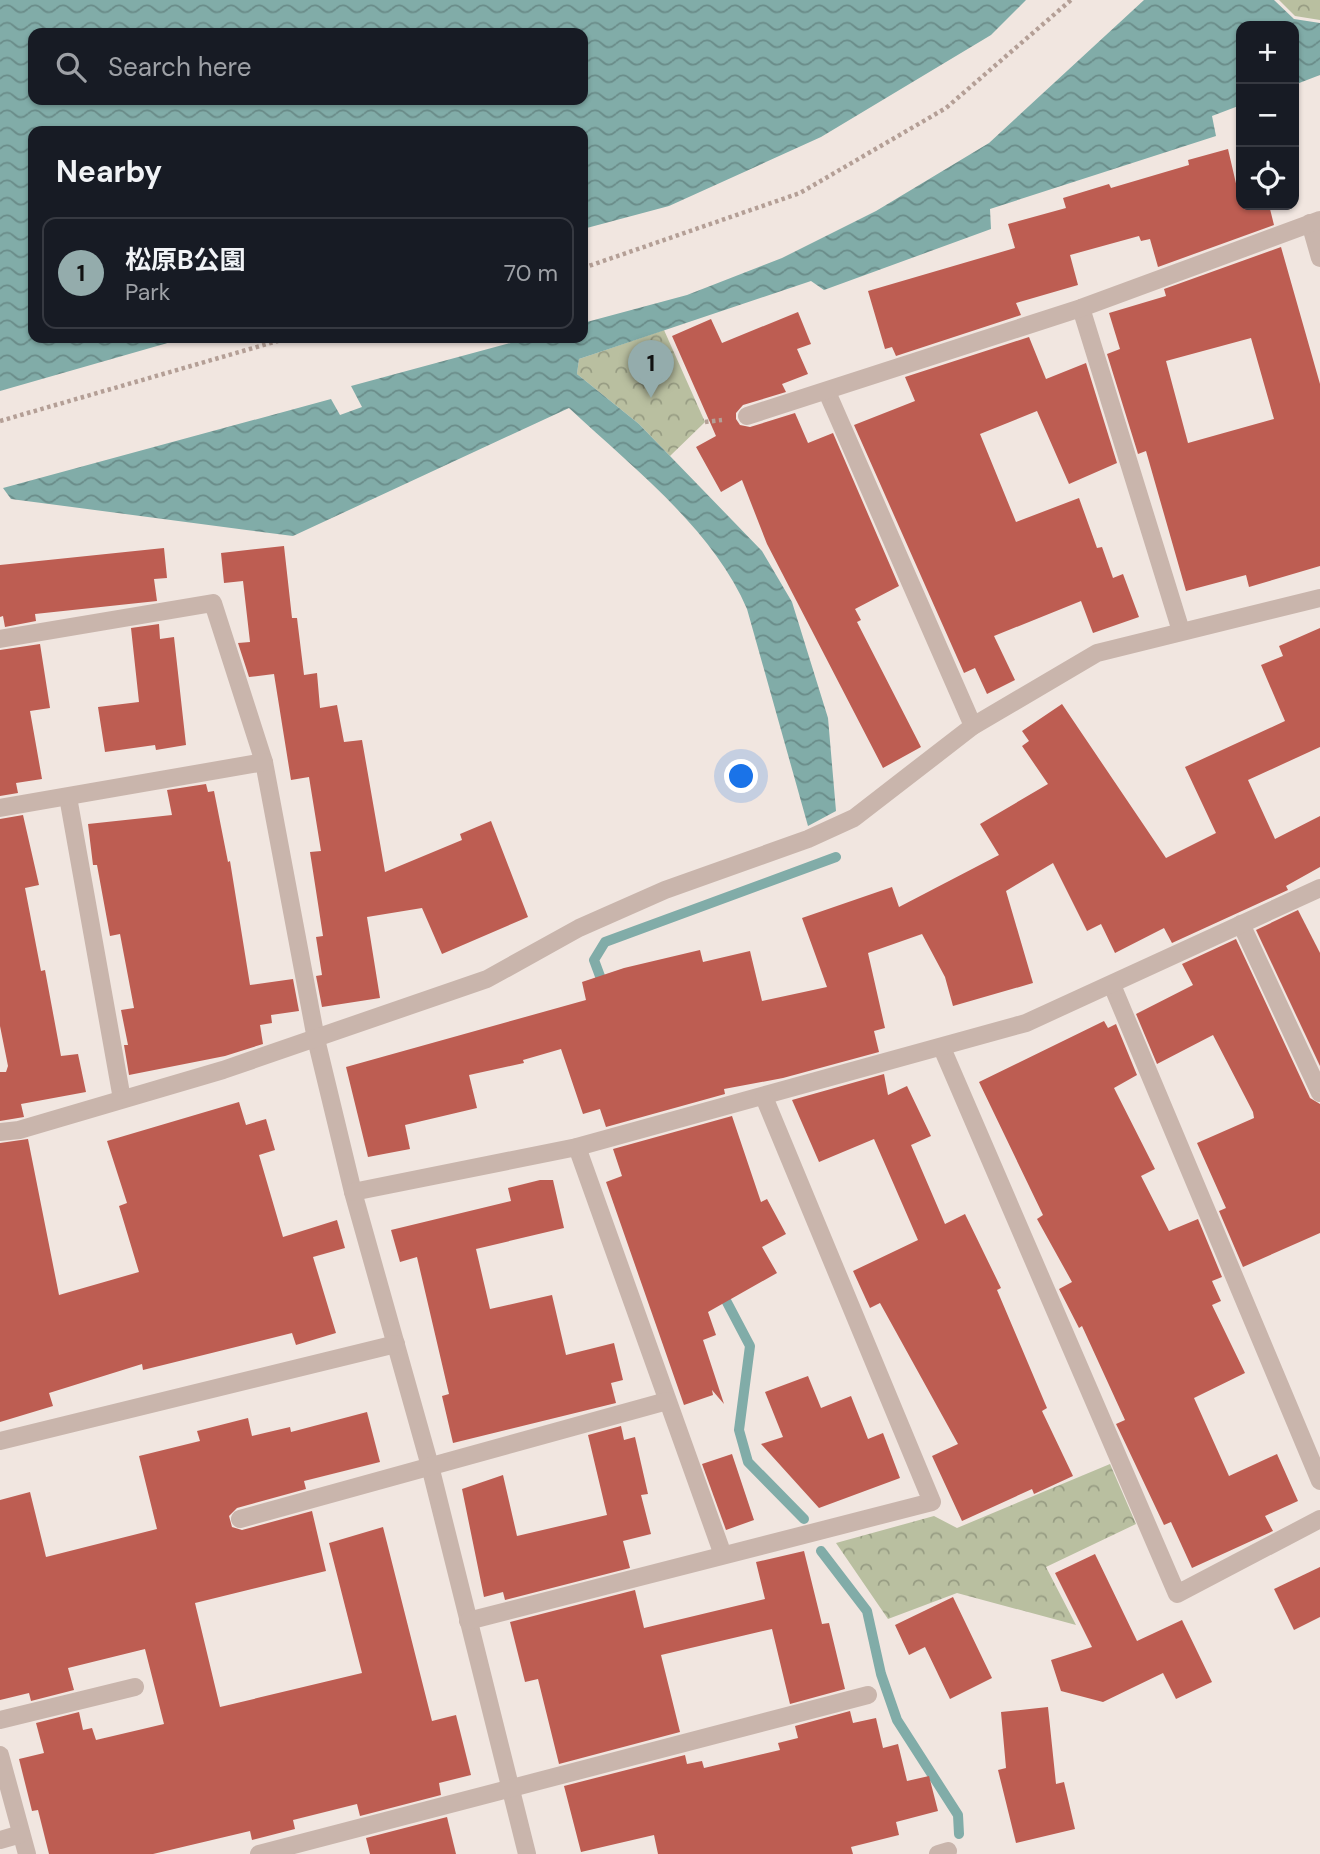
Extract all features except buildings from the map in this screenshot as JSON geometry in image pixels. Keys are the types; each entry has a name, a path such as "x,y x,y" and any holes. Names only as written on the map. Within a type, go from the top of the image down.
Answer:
{"street":[{"path":"747,416 1081,308 1315,221 1320,258"},
{"path":"1081,308 1181,631"},
{"path":"827,392 973,726"},
{"path":"0,1132 19,1130 316,1039 487,979 579,928 665,890 808,839 853,818 973,726 1097,653 1320,598"},
{"path":"0,639 213,603 264,762 316,1039 353,1192 430,1466 527,1854"},
{"path":"0,808 264,762"},
{"path":"68,797 122,1099"},
{"path":"353,1192 577,1147 1026,1023 1320,888"},
{"path":"1241,924 1320,1093"},
{"path":"1112,985 1320,1481"},
{"path":"942,1048 1177,1594 1320,1518"},
{"path":"468,1620 932,1503 764,1097"},
{"path":"577,1147 723,1555"},
{"path":"0,1441 396,1345"},
{"path":"240,1519 667,1402"},
{"path":"0,1720 135,1687"},
{"path":"259,1854 869,1695"},
{"path":"0,1755 27,1854"},
{"path":"0,1840 21,1834"}],"path":[{"path":"588,266 800,194 946,108 1071,0"},
{"path":"0,421 271,343"}],"green space":[{"path":"1279,0 1320,0 1320,20 1295,16"},
{"path":"664,330 705,422 670,456 639,424 577,374 579,359"},
{"path":"1110,1464 1136,1524 1046,1567 1076,1625 957,1593 888,1619 836,1543 934,1516 957,1528"}],"water":[{"path":"0,0 1026,0 991,35 821,137 669,206 588,228 588,126 28,126 28,343 168,343 0,391"},
{"path":"1144,0 1274,0 1294,19 1320,23 1320,75 1299,83 1299,21 1236,21 1236,107 1212,116 1216,136 990,209 991,229 824,290 811,281 579,359 577,374 639,424 762,551 792,602 828,718 836,811 808,826 747,609 732,580 714,552 669,500 569,408 293,536 11,499 3,488 331,399 340,415 362,407 351,386 510,343 588,343 588,322 687,295 782,258 876,211 989,143"}],"waterway":[{"path":"604,987 594,960 605,942 836,857"},
{"path":"720,1289 750,1346 739,1430 748,1462 804,1519"},
{"path":"821,1551 867,1611 881,1674 897,1720 958,1815 959,1834"}],"place":[{"name":"松原B公園","path":"651,398"}]}
